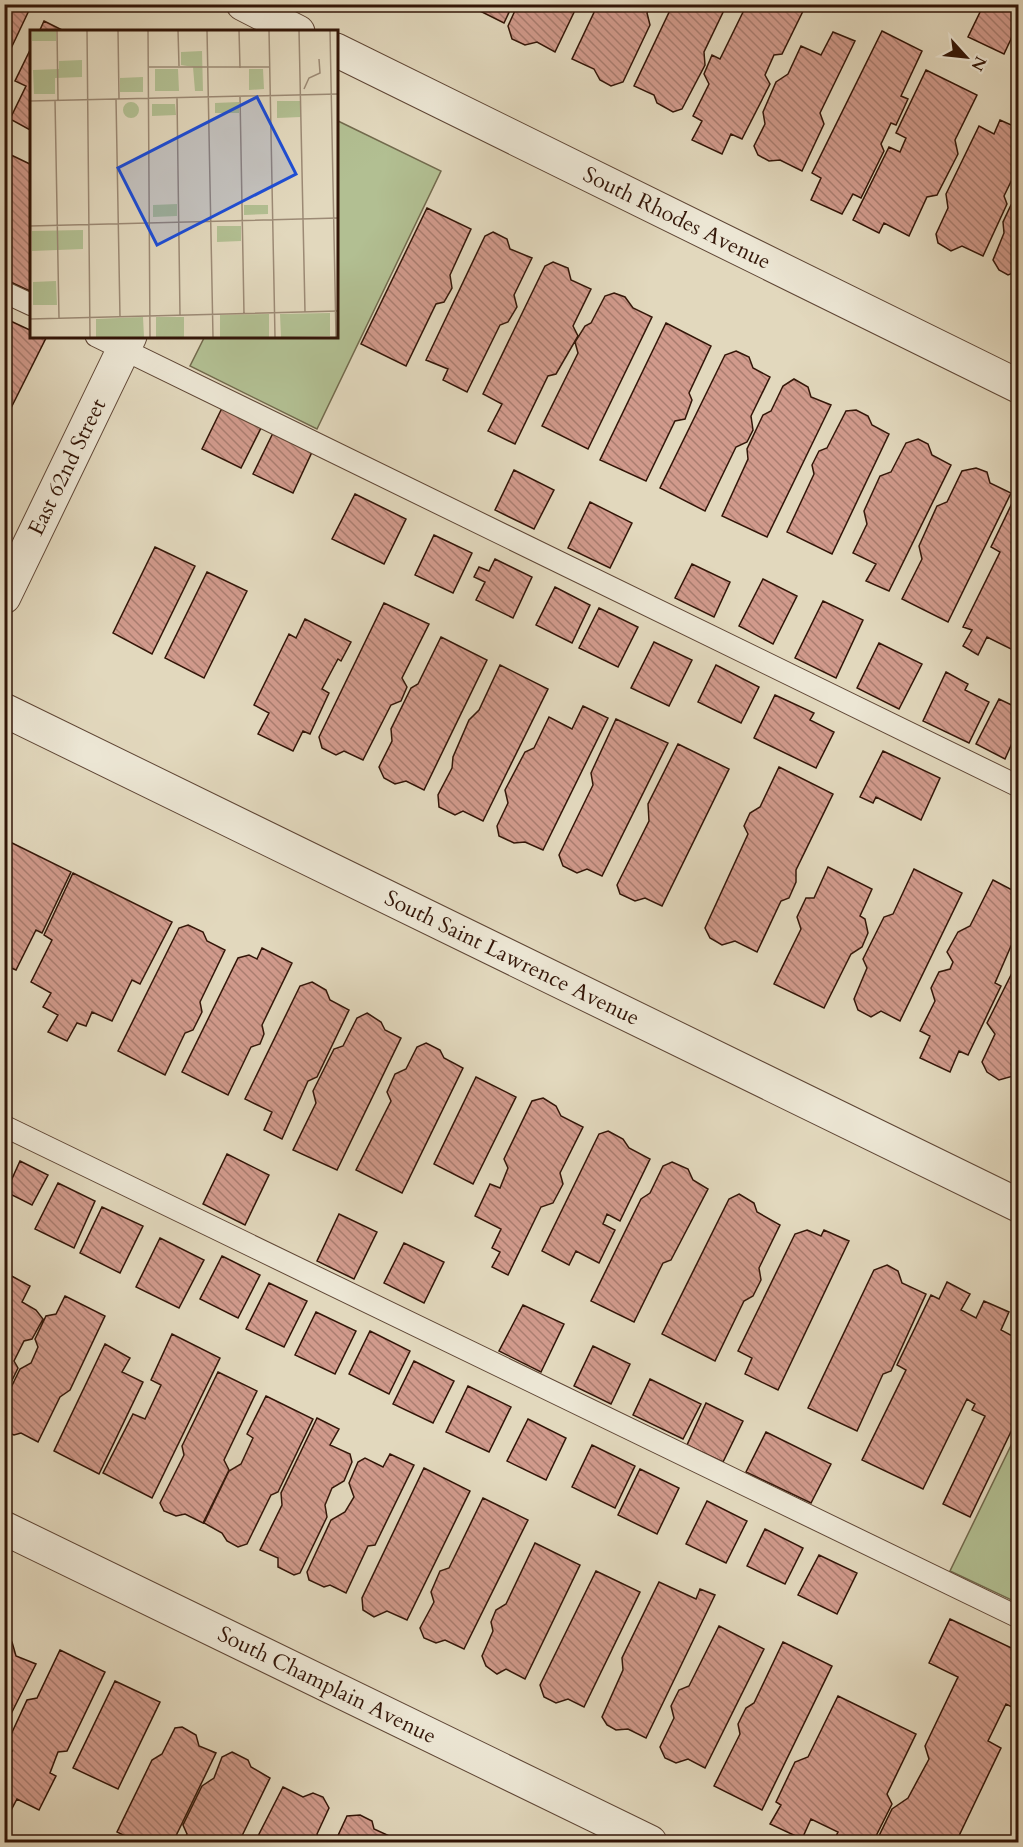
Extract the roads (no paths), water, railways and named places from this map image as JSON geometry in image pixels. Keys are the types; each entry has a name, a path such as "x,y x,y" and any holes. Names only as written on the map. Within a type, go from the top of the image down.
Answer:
{"street":[{"path":"243,4 286,23"},
{"name":"South Rhodes Avenue","path":"338,51 1018,386"},
{"name":"East 62nd Street","path":"4,597 117,340"},
{"name":"South Saint Lawrence Avenue","path":"4,710 1018,1205"},
{"name":"South Champlain Avenue","path":"4,1528 650,1842"}],"lane":[{"path":"4,291 30,304"},
{"path":"117,340 1018,786"},
{"path":"4,1126 1018,1617"}]}
